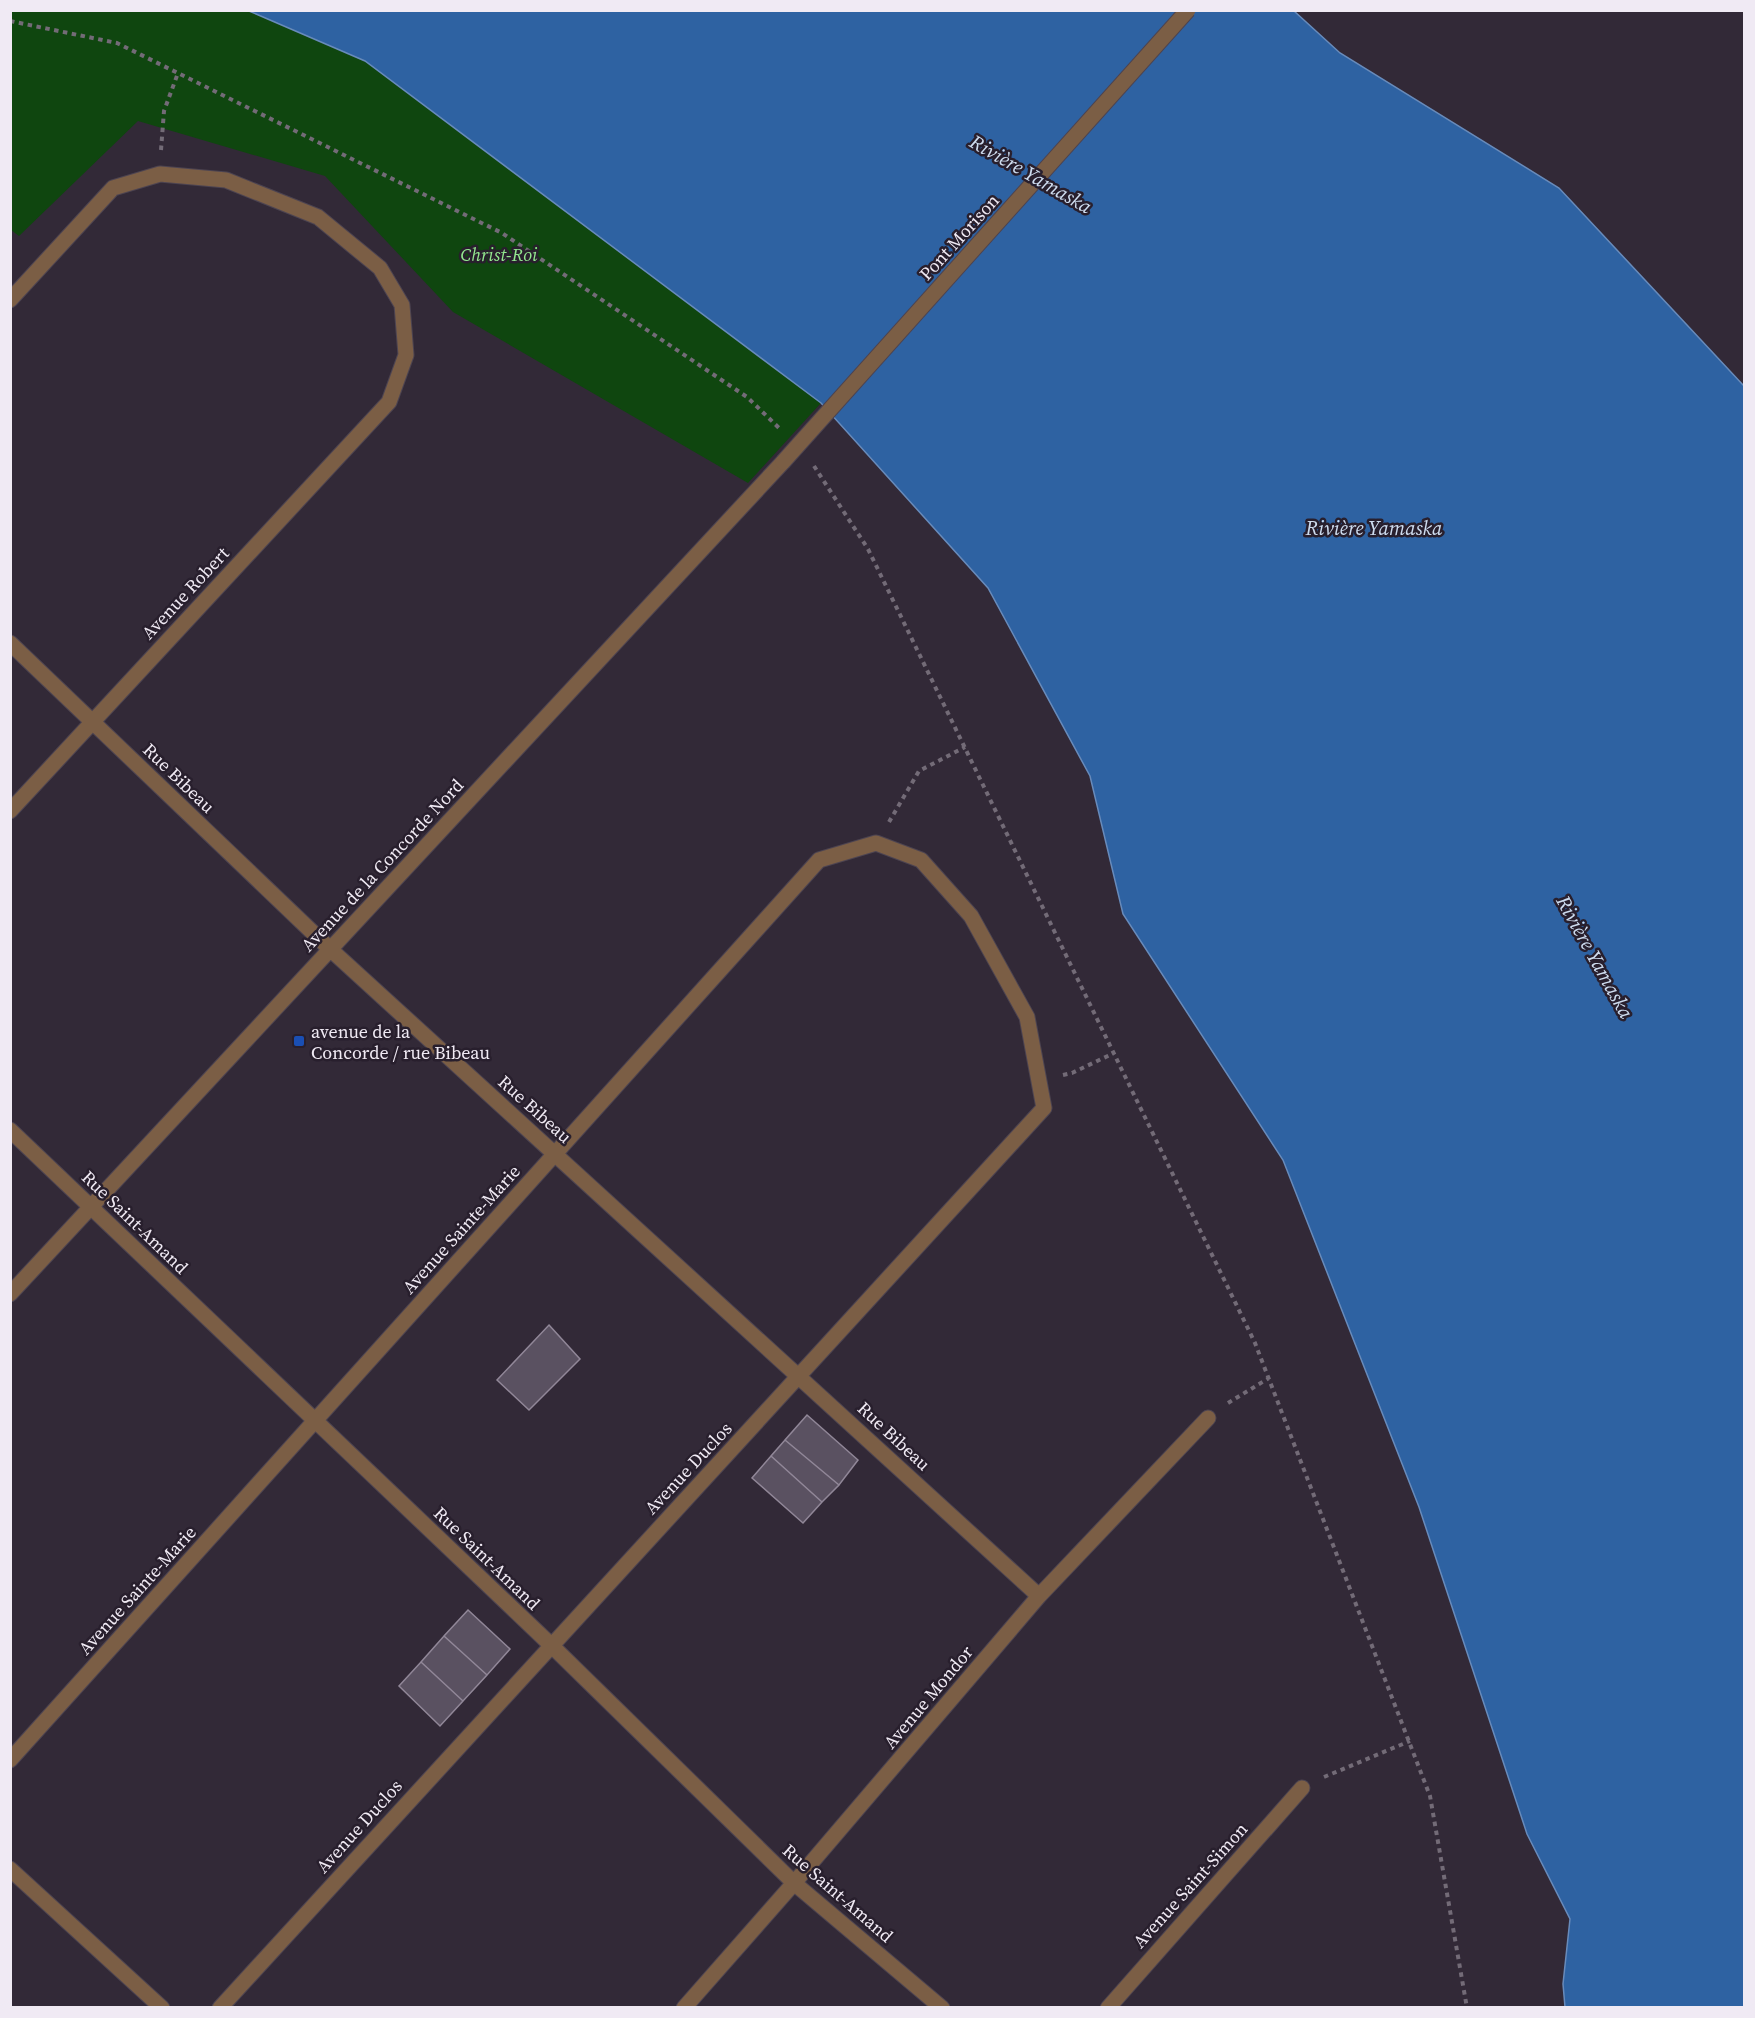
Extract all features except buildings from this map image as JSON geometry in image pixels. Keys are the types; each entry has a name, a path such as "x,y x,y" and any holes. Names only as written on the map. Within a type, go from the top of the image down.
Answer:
{"street":[{"name":"Pont Morison","path":"783,462 1188,10"},
{"path":"10,300 113,188 160,174"},
{"name":"Avenue Robert","path":"10,811 389,402 406,355 402,305 380,268 318,217 226,180 160,174"},
{"name":"Avenue de la Concorde Nord","path":"10,1294 783,462"},
{"name":"Rue Bibeau","path":"10,643 330,949 1040,1596"},
{"name":"Avenue Duclos","path":"220,2007 1044,1108 1027,1017 971,916 921,860 876,843"},
{"name":"Avenue Sainte-Marie","path":"10,1760 819,860 876,843"},
{"name":"Rue Saint-Amand","path":"10,1130 552,1646 794,1883 942,2007"},
{"name":"Avenue Mondor","path":"684,2007 794,1883 1040,1596 1208,1418"},
{"name":"Avenue Saint-Simon","path":"1108,2007 1302,1788"},
{"path":"10,1869 162,2007"}],"path":[{"path":"160,174 164,111 178,72"},
{"path":"876,843 918,771 965,747"},
{"path":"1072,1073 1114,1053"},
{"path":"1236,1396 1269,1378"},
{"path":"1346,1767 1410,1741"}],"green space":[{"name":"Christ-Roi","path":"11,11 249,11 365,61 821,403 748,483 453,312 325,176 138,121 19,236 11,230"}],"water":[{"name":"Rivière Yamaska","path":"249,11 1294,11 1340,53 1559,188 1744,386 1744,2007 1565,2007 1563,1984 1570,1919 1527,1834 1419,1507 1283,1160 1123,914 1090,776 988,588 821,403 365,61"}],"place":[{"name":"avenue de la Concorde / rue Bibeau","path":"299,1041"}]}
